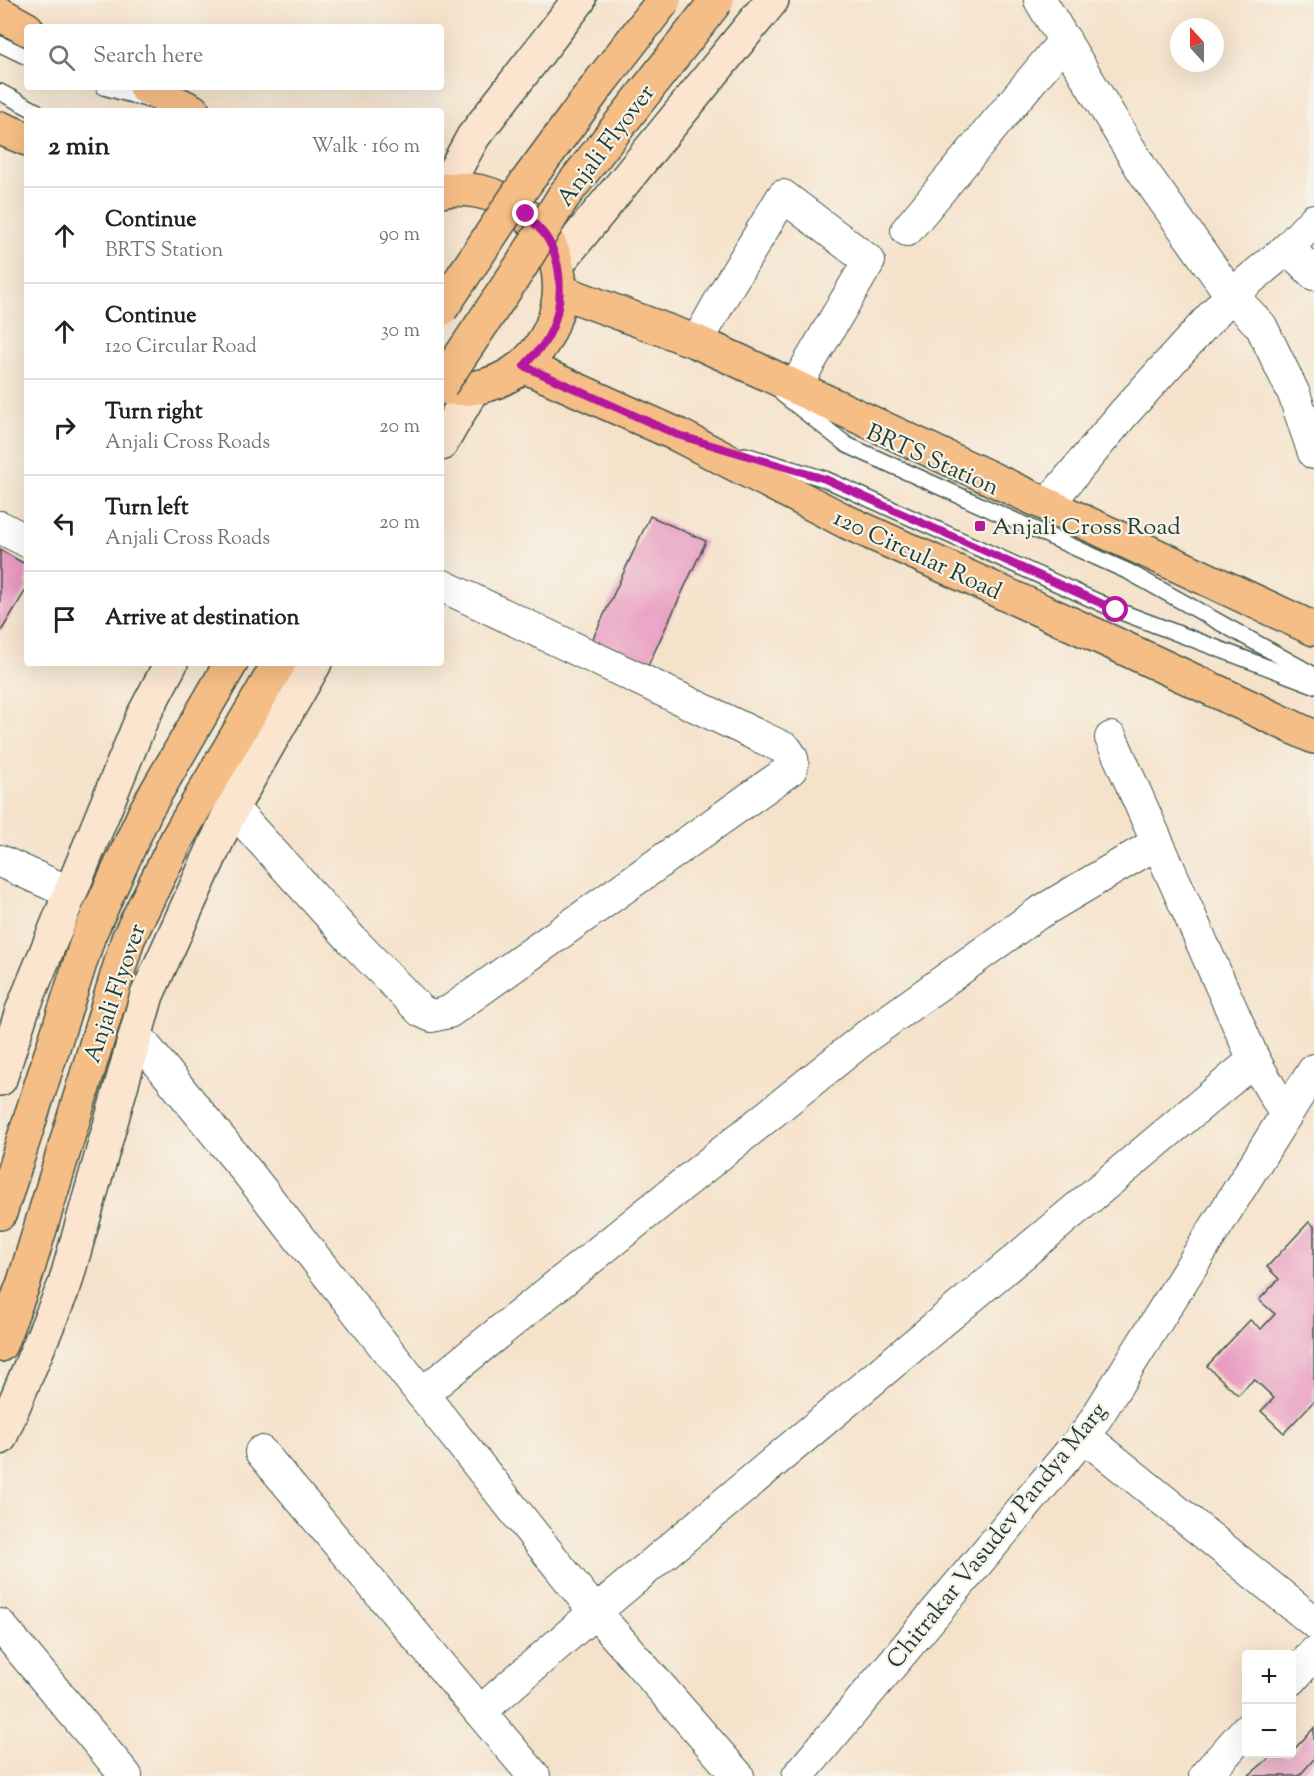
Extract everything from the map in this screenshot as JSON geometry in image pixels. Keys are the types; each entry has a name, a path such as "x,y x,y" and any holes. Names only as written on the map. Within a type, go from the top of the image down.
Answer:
{"main road":[{"name":"Anjali Flyover","path":"444,305 525,184 664,0"},
{"name":"Anjali Flyover","path":"444,382 521,266 563,197 717,0"},
{"path":"0,15 24,27"},
{"path":"150,90 185,108"},
{"path":"0,128 24,138"},
{"path":"444,190 474,190 502,198 526,214 545,236 558,277 556,319 543,344 524,366 500,381 473,388 453,389 444,387"},
{"path":"558,277 1314,629"},
{"name":"120 Circular Road","path":"524,366 678,435 847,522 1314,737"},
{"name":"Anjali Flyover","path":"0,1213 89,935 146,810 229,666"},
{"name":"Anjali Flyover","path":"0,1345 24,1282 128,939 178,837 277,666"}],"street":[{"path":"444,187 473,137 579,0"},
{"path":"558,277 772,0"},
{"path":"1040,0 1143,171 1231,295 1261,326 1294,394 1314,453"},
{"path":"907,230 1065,40"},
{"path":"697,342 783,196 869,261 795,387"},
{"path":"1048,504 1124,413 1231,295 1288,248 1314,220"},
{"path":"1288,248 1314,274"},
{"path":"444,439 473,388"},
{"path":"0,527 24,539"},
{"path":"232,808 360,948 421,1011 432,1016 449,1012 791,769 794,763 786,749 444,586"},
{"path":"0,1079 22,1011 142,718 169,666"},
{"path":"0,1438 65,1284 147,995 232,808 313,666"},
{"path":"1111,738 1254,1060 1286,1115"},
{"path":"422,1394 867,1036 1037,914 1157,843"},
{"path":"0,861 71,893"},
{"path":"136,1035 595,1612 738,1776"},
{"path":"480,1712 595,1612 1254,1060"},
{"name":"Chitrakar Vasudev Pandya Marg","path":"798,1776 1084,1436 1314,1070"},
{"path":"1084,1436 1314,1622"},
{"path":"261,1452 534,1776"},
{"path":"0,1626 126,1776"},
{"path":"1296,1674 1314,1653"},
{"path":"1205,1776 1242,1734"}],"lane":[{"path":"0,44 24,56"},
{"path":"115,90 180,108"},
{"path":"0,92 30,108"},
{"name":"BRTS Station","path":"739,361 847,445 1130,573 1314,675"},
{"path":"678,435 825,479 1116,610 1314,685"}],"building":[{"path":"650,516 706,541 646,670 590,645"},
{"path":"0,550 24,563 24,593 0,633"},
{"path":"1309,1222 1314,1226 1314,1401 1284,1433 1261,1411 1274,1398 1254,1379 1238,1395 1207,1366 1250,1320 1261,1329 1275,1314 1259,1300 1279,1279 1267,1267"},
{"path":"1314,1728 1314,1759 1299,1776 1248,1776 1269,1758 1296,1758 1296,1747"}],"place":[{"name":"Anjali Cross Road","path":"980,526"}],"route":[{"path":"526,214 545,236 557,264 560,291 556,319 543,344 524,366 678,435 825,479 1116,610"}]}
